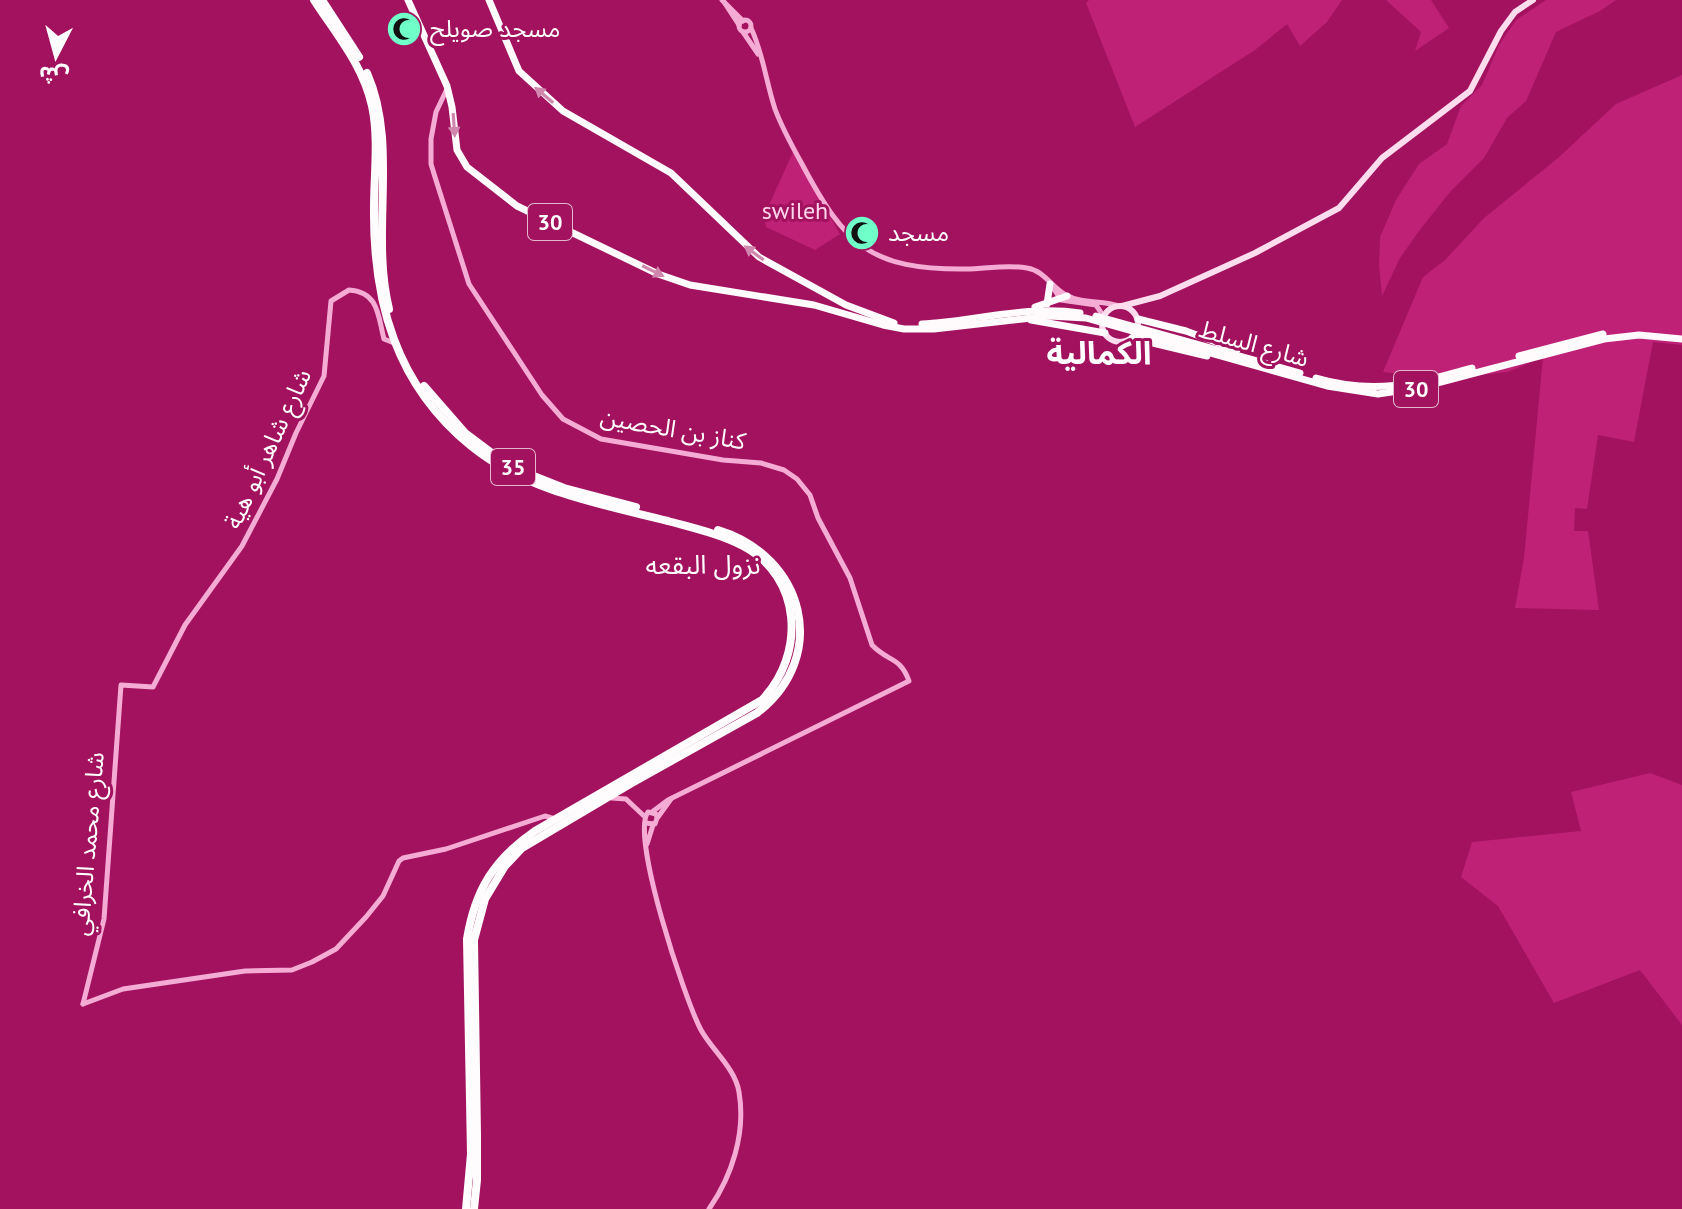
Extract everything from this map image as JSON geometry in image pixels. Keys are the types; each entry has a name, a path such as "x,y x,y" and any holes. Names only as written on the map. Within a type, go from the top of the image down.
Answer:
{"highway":[{"name":"35","path":"314,0 357,64 372,103 376,144 374,256 380,295 394,343 413,379 441,416 471,446 498,464 550,489 731,540 760,558 778,579 788,598 793,626 792,647 785,668 776,684 753,707 522,848 505,866 485,899 474,940 473,1099 466,1209"},
{"name":"35","path":"322,0 358,55 376,96 382,136 381,242 387,298 401,344 428,391 465,433 511,466 553,484 745,540 771,559 791,589 798,609 799,645 794,668 778,694 757,713 555,819 506,853 491,873 473,912 466,946 473,1083"},
{"name":"35","path":"473,1099 477,1180 474,1209"}],"main road":[{"name":"30","path":"408,0 447,86 461,158 476,176 517,206 678,282 814,305"},
{"name":"30","path":"489,0 519,71 538,91 575,120 671,173 747,249 821,293"},
{"path":"1105,333 1104,317 1110,309 1151,299 1255,253 1339,208 1382,158 1466,96 1486,65 1501,31 1515,12 1533,0"},
{"path":"1047,304 1050,282"},
{"path":"814,305 822,299 821,293"},
{"name":"شارع السلط","path":"821,293 875,318 904,325 1019,315 1086,316 1250,360 1336,389 1390,393 1599,339 1639,335 1682,337"},
{"path":"1019,315 1064,298"},
{"path":"1137,318 1151,299"},
{"name":"شارع السلط","path":"814,305 904,329 934,329 1019,315"},
{"path":"1121,306 1132,310 1137,318 1138,330 1132,338"},
{"path":"1019,315 1105,333 1117,342 1132,338 1231,361 1250,360"},
{"path":"1137,318 1186,331 1250,360"}],"street":[{"path":"722,1 761,58"},
{"path":"742,26 749,22 776,110 802,164 838,225 856,244 876,256 897,263 964,270 1026,267 1040,272 1064,298 1096,305 1104,317"},
{"path":"742,26 751,28"},
{"name":"كناز بن الحصين","path":"447,86 433,127 431,164 466,276 547,401 568,423 601,439 723,460 761,463 784,470 797,479 810,495 818,518 850,578 872,645 902,666 909,681 671,798"},
{"path":"442,102 451,100"},
{"name":"شارع شاهر أبو هية","path":"121,685 153,687 185,625 242,546 277,479 324,376 331,301 349,290 369,296 377,307 384,339 394,343"},
{"path":"1064,298 1121,306"},
{"name":"شارع محمد الخرافي","path":"121,685 104,919 83,1004 135,987 245,971 283,971 301,967 332,952 351,935 383,896 403,858 446,849 545,816 555,819"},
{"path":"630,784 624,793 653,825"},
{"path":"607,798 619,797 632,801"},
{"path":"647,816 671,798"},
{"path":"646,845 653,825 671,798"},
{"path":"647,816 657,818"},
{"path":"647,816 646,860 693,1013 739,1090 739,1139 734,1161 709,1209"}],"green space":[{"path":"1089,0 1342,0 1327,22 1300,46 1287,24 1255,50 1135,127 1086,3"},
{"path":"1386,0 1431,0 1449,28 1415,51 1421,32"},
{"path":"1546,0 1616,0 1556,32 1526,101 1507,118 1484,158 1450,192 1419,231 1400,258 1382,296 1380,237 1396,200 1419,164 1447,144 1461,106 1482,85 1499,45 1516,20"},
{"path":"1682,75 1682,345 1653,342 1634,442 1598,435 1587,509 1575,508 1574,531 1588,531 1599,610 1515,608 1524,558 1543,357 1508,372 1445,379 1383,372 1423,277 1445,260 1484,218 1558,158 1616,104"},
{"name":"swileh","path":"793,152 840,234 815,250 766,227 764,216"},
{"path":"1650,773 1682,785 1682,1025 1640,970 1554,1003 1498,906 1461,877 1472,842 1581,831 1571,792"}],"place":[{"name":"مسجد صويلح","path":"404,29"},
{"name":"مسجد","path":"862,233"}],"district":[{"name":"الكمالية","path":"1099,353"},
{"name":"نزول البقعه","path":"703,565"}]}
